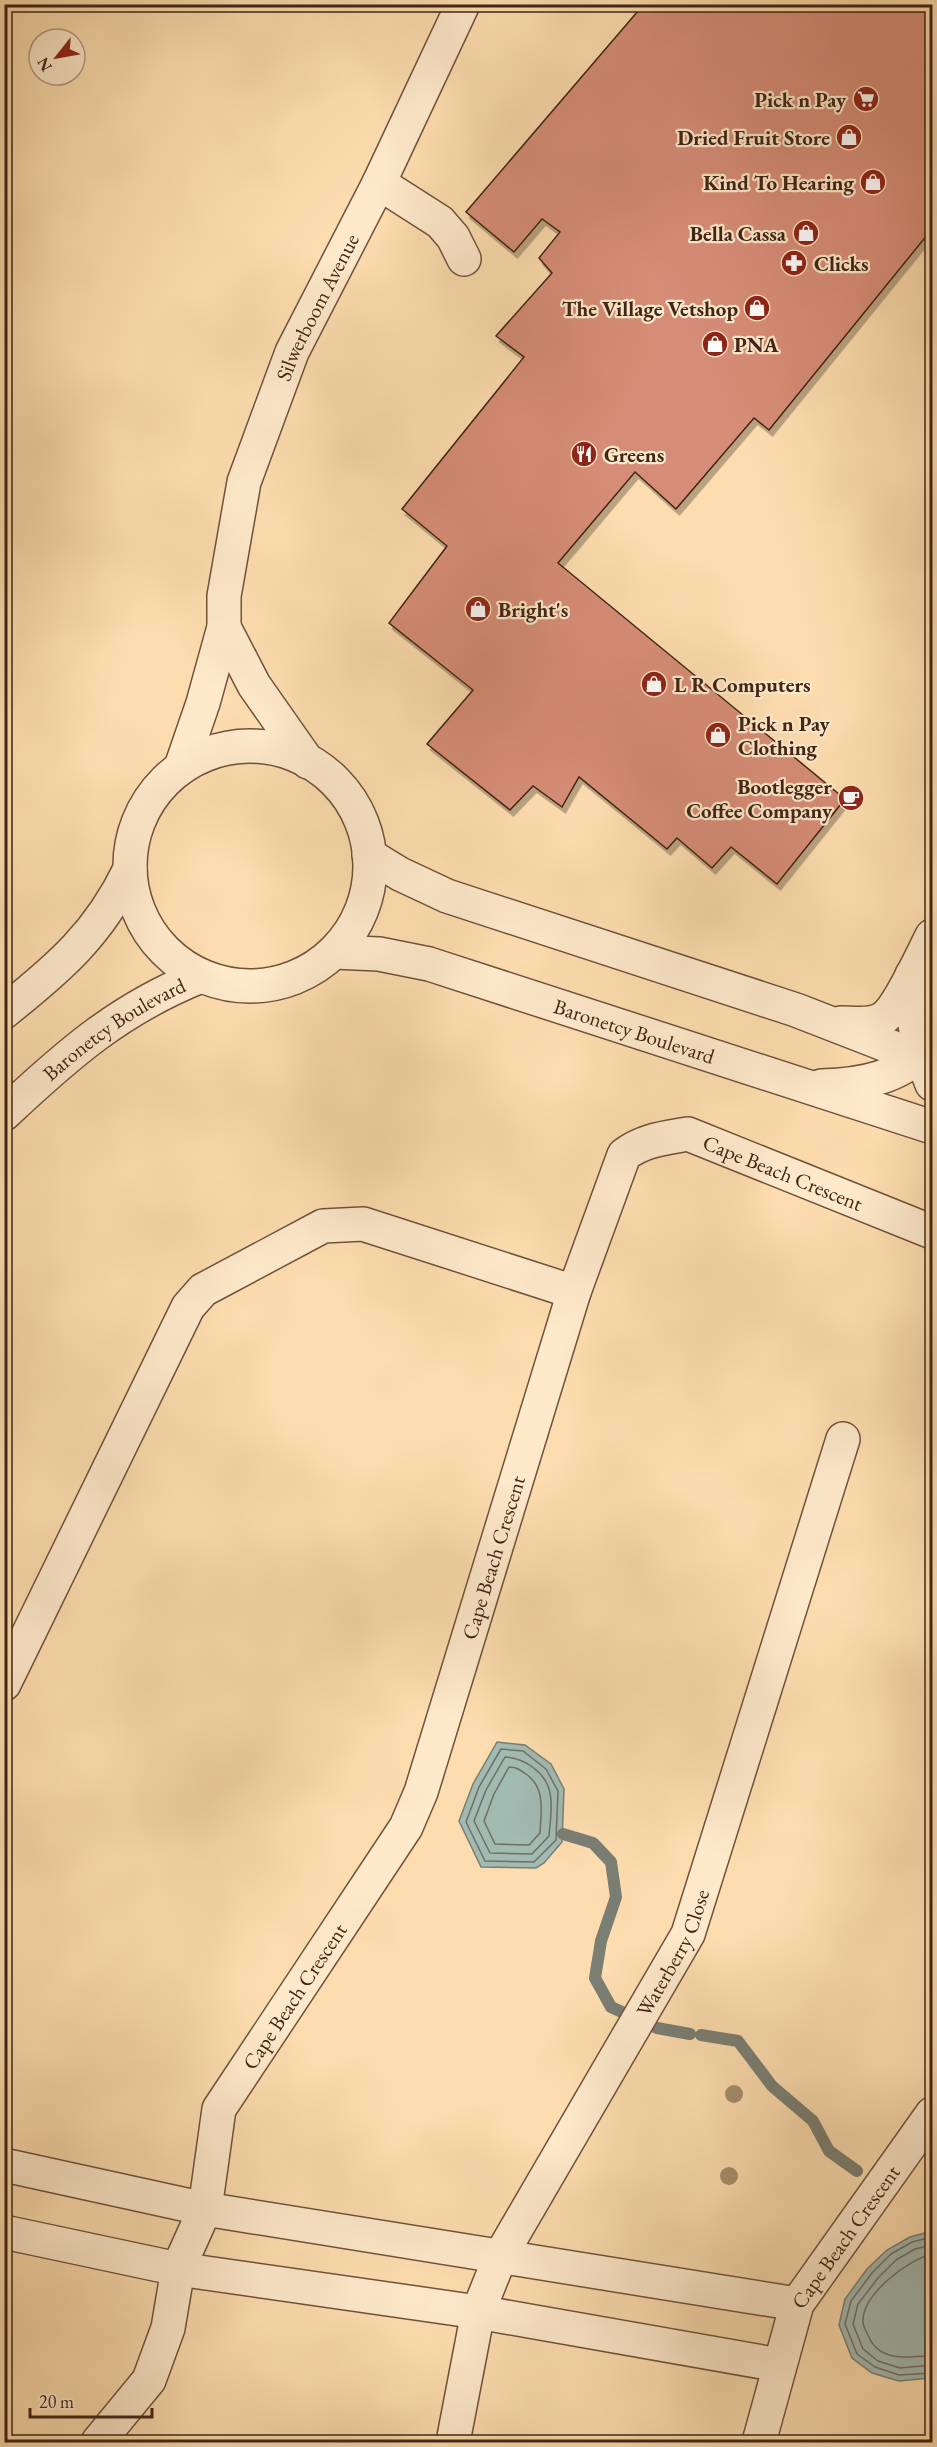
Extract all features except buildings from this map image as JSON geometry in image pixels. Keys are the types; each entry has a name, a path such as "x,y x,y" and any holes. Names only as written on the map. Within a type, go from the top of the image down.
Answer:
{"street":[{"name":"Silwerboom Avenue","path":"181,767 204,703 224,627 224,596 244,482 292,352 379,183 463,4"},
{"path":"379,183 440,222 453,237 464,259"},
{"name":"Silwerboom Avenue","path":"224,627 254,685 308,762"},
{"path":"244,746 277,749 308,762 333,781 353,806 362,824 369,855 368,882 363,908 351,932 334,952 302,975 265,986 238,986 201,976 172,958 150,933 135,903 130,869 134,834 142,812 163,782 181,767 211,752 244,746"},
{"path":"369,855 400,874 447,896 833,1023 930,1060"},
{"path":"4,1012 55,970 87,938 116,898 130,869"},
{"path":"833,1023 868,1024 883,1019 896,1005 933,936"},
{"name":"Baronetcy Boulevard","path":"334,952 379,954 429,964 933,1127"},
{"path":"912,975 911,1011 930,1060"},
{"name":"Baronetcy Boulevard","path":"4,1114 63,1060 121,1016 152,998 201,976"},
{"path":"810,1087 873,1081 902,1068 930,1060"},
{"name":"Cape Beach Crescent","path":"98,2442 149,2380 168,2328 178,2269 205,2209 219,2109 406,1827 421,1792 574,1292 624,1155 636,1145 688,1134 933,1232"},
{"path":"4,1684 188,1307 203,1290 323,1226 363,1224 574,1292"},
{"name":"Waterberry Close","path":"453,2442 478,2312 501,2256 688,1934 843,1439"},
{"name":"Cape Beach Crescent","path":"759,2442 793,2319 933,2114"},
{"path":"4,2165 205,2209 501,2256 793,2319"},
{"path":"4,2232 178,2269 478,2312 779,2365"}],"water":[{"path":"497,1742 525,1745 551,1764 564,1789 562,1842 544,1863 536,1868 481,1867 459,1821 473,1784"},
{"path":"932,2231 932,2381 930,2378 899,2381 872,2373 852,2358 839,2325 845,2299 867,2269 887,2250 910,2237"}],"waterway":[{"path":"563,1834 593,1843 611,1862 616,1897 601,1941 595,1978 611,2007 657,2028 690,2034"},
{"path":"701,2035 738,2041 772,2086 813,2121 829,2151 857,2171"}],"place":[{"name":"Pick n Pay","path":"866,99"},
{"name":"Dried Fruit Store","path":"849,137"},
{"name":"Kind To Hearing","path":"873,182"},
{"name":"Bella Cassa","path":"806,233"},
{"name":"Clicks","path":"794,263"},
{"name":"The Village Vetshop","path":"757,308"},
{"name":"PNA","path":"715,344"},
{"name":"Greens","path":"584,454"},
{"name":"Bright's","path":"478,609"},
{"name":"L R Computers","path":"654,684"},
{"name":"Pick n Pay Clothing","path":"718,735"},
{"name":"Bootlegger Coffee Company","path":"851,798"}]}
